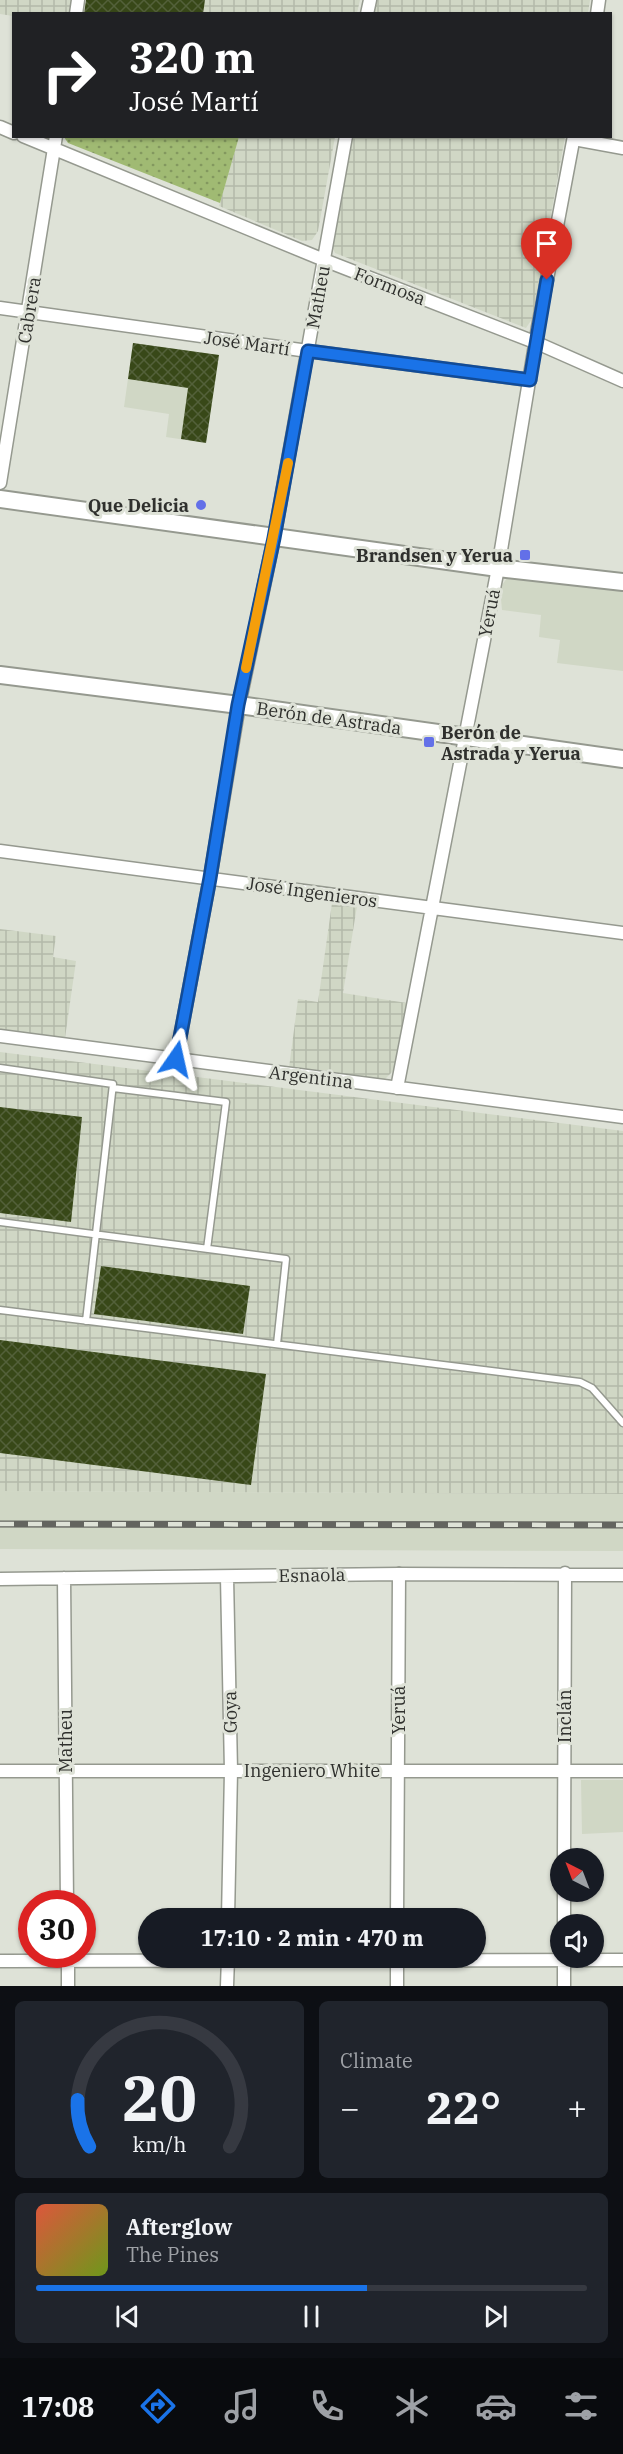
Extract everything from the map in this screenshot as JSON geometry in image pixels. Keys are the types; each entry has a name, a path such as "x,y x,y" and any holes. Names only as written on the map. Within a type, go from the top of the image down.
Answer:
{"street":[{"name":"Formosa","path":"32,138 55,143 324,260 537,344 623,381"},
{"name":"Matheu","path":"176,1059 210,878 238,705 274,538 346,138"},
{"path":"574,138 623,148"},
{"name":"Yeruá","path":"397,1088 498,568 538,327 574,138"},
{"name":"Cabrera","path":"0,483 55,143"},
{"name":"José Martí","path":"0,308 530,380"},
{"path":"0,499 498,568 623,582"},
{"name":"Berón de Astrada","path":"0,675 238,705 623,759"},
{"name":"José Ingenieros","path":"0,851 623,933"},
{"name":"Argentina","path":"0,1036 623,1118"},
{"name":"Inclán","path":"564,1848 565,1573"},
{"name":"Yeruá","path":"397,1908 399,1574"},
{"name":"Esnaola","path":"0,1579 399,1574 623,1575"},
{"name":"Goya","path":"227,1577 231,1771 228,1908"},
{"name":"Matheu","path":"64,1578 67,1890"},
{"name":"Ingeniero White","path":"0,1771 623,1771"},
{"path":"96,1958 138,1958"},
{"path":"486,1959 550,1959"},
{"path":"0,1961 18,1960"},
{"path":"604,1960 623,1960"},
{"path":"68,1968 68,1986"},
{"path":"227,1986 228,1968"},
{"path":"397,1968 397,1986"},
{"path":"564,1968 564,1986"}],"lane":[{"path":"0,1068 113,1084 86,1321"},
{"path":"113,1088 226,1102 207,1249"},
{"path":"0,1222 286,1259 277,1344"},
{"path":"0,1310 580,1382 592,1388 623,1423"}],"shaded area":[{"path":"0,0 72,0 70,12 12,12 12,16 0,14"},
{"path":"205,0 360,0 357,12 203,12"},
{"path":"377,0 590,0 588,12 374,12"},
{"path":"239,138 335,138 318,231 312,240 302,241 219,206"},
{"path":"352,138 565,138 532,319 526,328 335,253 332,246"},
{"path":"133,343 219,355 206,443 166,437 169,414 124,407"},
{"path":"507,578 623,589 623,671 557,663 560,640 539,637 541,615 502,610 500,588"},
{"path":"332,903 357,906 343,993 407,1003 395,1069 383,1081 289,1068 298,999 318,1002"},
{"path":"0,929 56,936 53,957 76,961 65,1038 0,1030"},
{"path":"0,1052 623,1131 623,1494 0,1491"},
{"path":"0,1491 623,1494 623,1551 0,1549"},
{"path":"581,1780 623,1780 623,1832 582,1834"}],"green space":[{"path":"65,138 239,138 220,203 68,143"}],"building":[{"path":"86,0 205,0 203,12 84,12"},
{"path":"133,343 219,355 206,443 181,439 188,388 128,379"},
{"path":"0,1107 82,1117 71,1222 0,1213"},
{"path":"101,1266 250,1286 243,1334 94,1314"},
{"path":"0,1340 266,1374 251,1485 0,1453"}],"railway":[{"path":"0,1524 623,1525"}],"slow traffic":[{"path":"246,668 288,463"}],"place":[{"name":"Que Delicia","path":"201,505"},
{"name":"Brandsen y Yerua","path":"525,555"},
{"name":"Berón de Astrada y Yerua","path":"429,742"}],"route":[{"path":"176,1059 210,878 238,705 274,538 308,351 530,380 547,280"}]}
